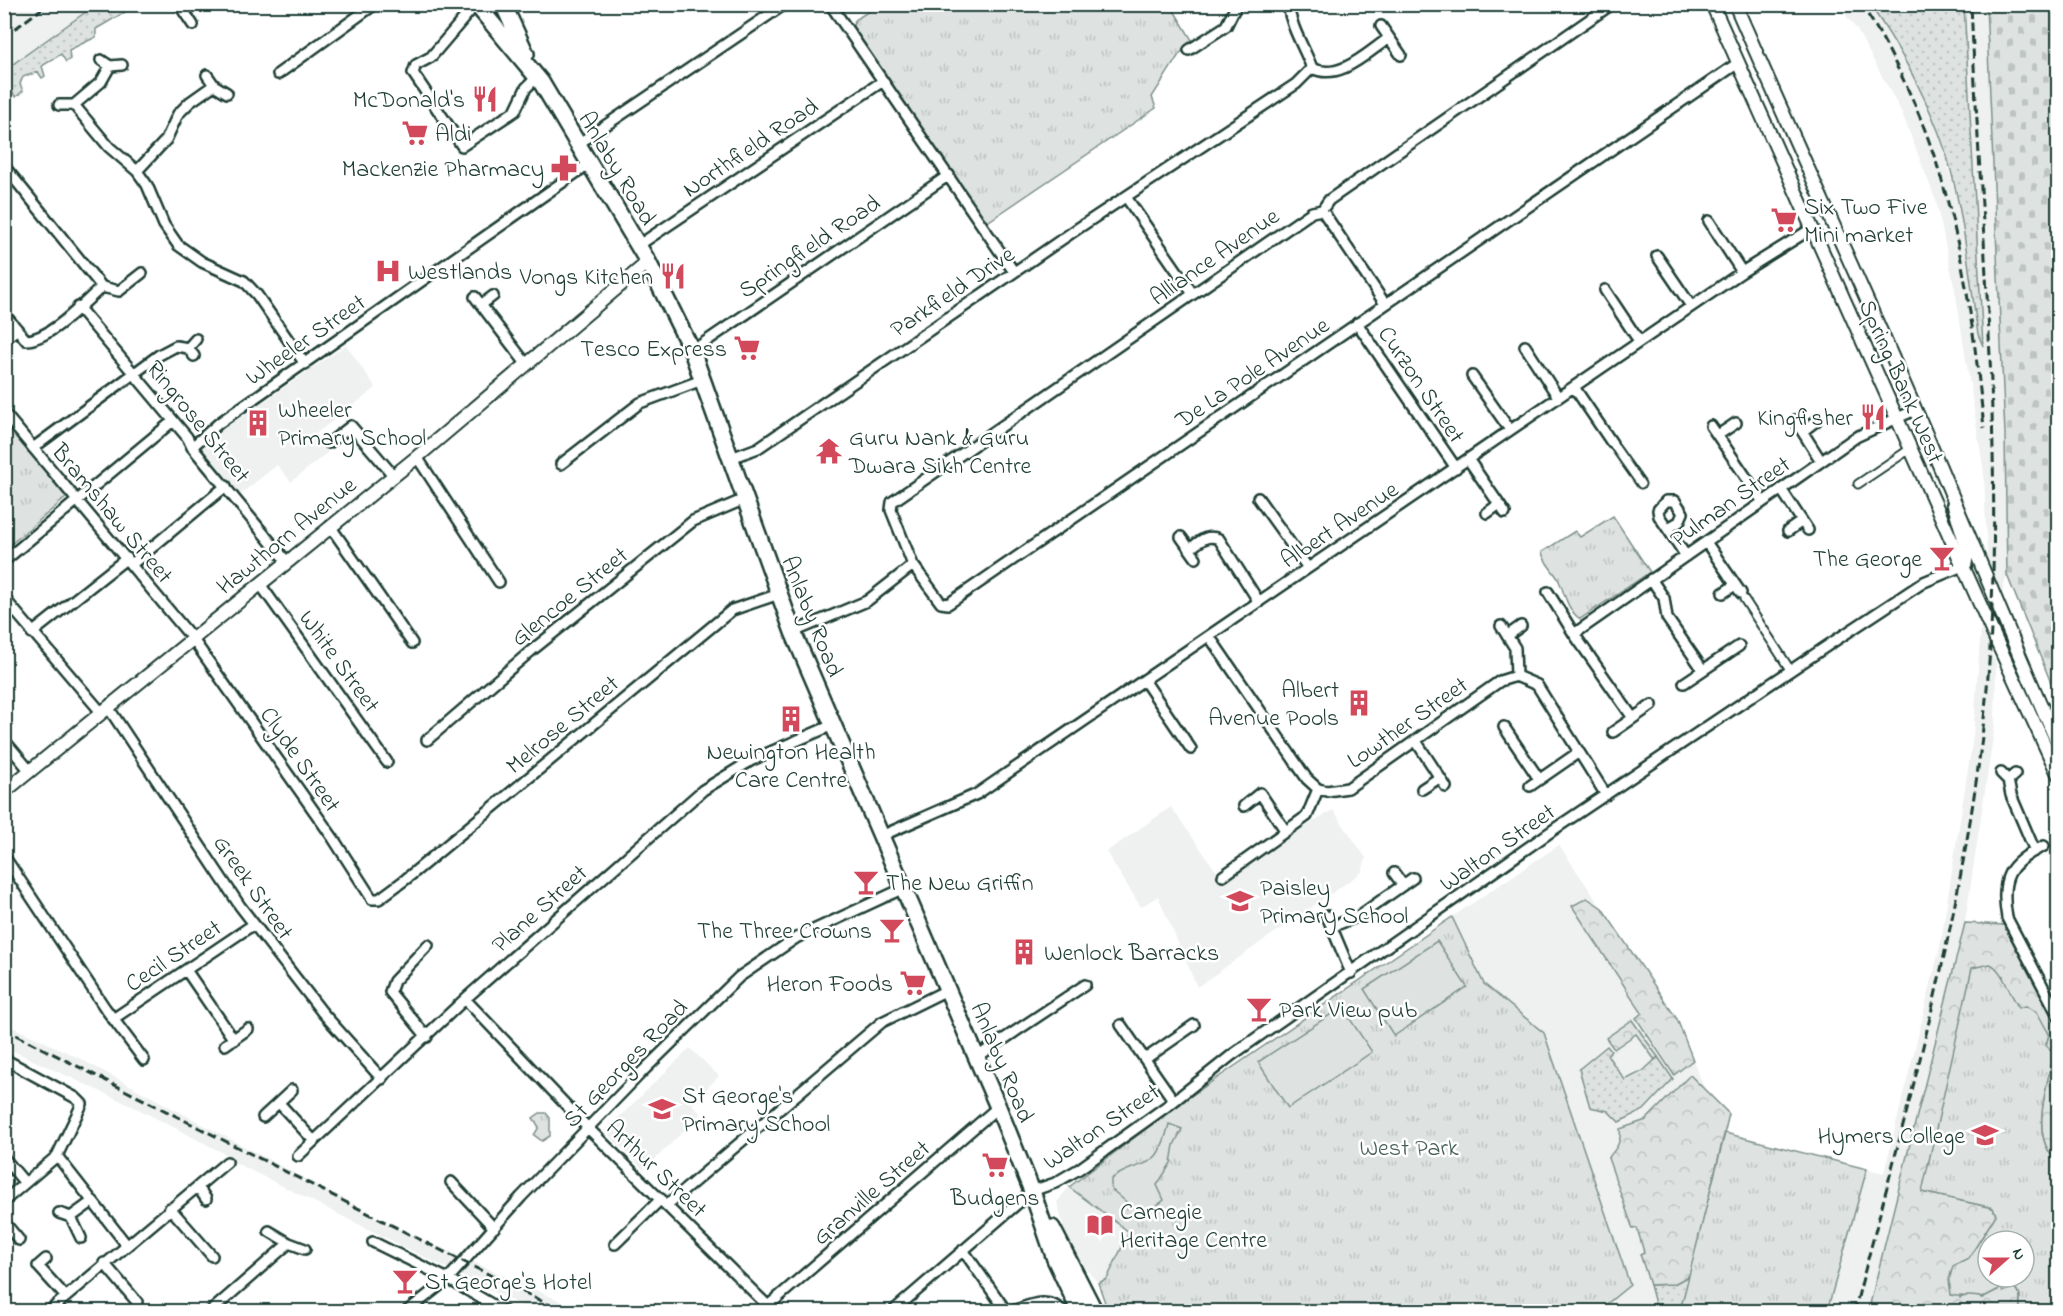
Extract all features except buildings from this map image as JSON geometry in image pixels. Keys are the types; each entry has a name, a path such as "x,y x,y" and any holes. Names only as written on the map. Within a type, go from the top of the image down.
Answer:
{"main road":[{"name":"Anlaby Road","path":"476,4 535,73"},
{"name":"Anlaby Road","path":"503,4 535,73 639,245 692,351 793,632 998,1107 1032,1191 1055,1259 1080,1311"},
{"name":"Anlaby Road","path":"1032,1191 1095,1311"}],"street":[{"path":"278,74 375,4"},
{"path":"476,4 431,57 416,65 413,73 462,146 515,111 535,73"},
{"path":"578,144 785,4"},
{"path":"830,4 1014,272"},
{"path":"1190,50 1226,26 1237,4"},
{"path":"1288,4 1290,24 1302,43 1312,68 1329,72 1340,70 1389,38"},
{"name":"Alliance Avenue","path":"914,565 891,510 891,502 1312,212 1322,210 1329,200 1612,4"},
{"name":"Spring Bank West","path":"1712,4 1811,229 2058,774"},
{"name":"Spring Bank West","path":"1736,4 1916,410 2002,618 2058,744"},
{"path":"182,6 194,25"},
{"path":"1381,26 1401,55"},
{"path":"101,60 110,66 122,65"},
{"name":"De La Pole Avenue","path":"914,565 941,603 948,604 1737,63"},
{"path":"59,105 74,105 101,82 110,66"},
{"name":"Parkfield Drive","path":"731,458 758,447 1193,151 1296,84 1312,68"},
{"path":"207,75 214,85 227,93"},
{"name":"Northfield Road","path":"639,245 883,81"},
{"path":"137,171 166,140 178,114 190,102 214,85"},
{"path":"74,105 109,147 137,171 147,185 164,225 178,244 202,262 244,281 257,295 305,364"},
{"name":"Wheeler Street","path":"192,447 219,423 590,163"},
{"path":"4,166 102,287 119,291 142,273"},
{"name":"Springfield Road","path":"692,351 949,175"},
{"path":"1126,197 1193,294"},
{"path":"1322,210 1385,304"},
{"path":"1709,221 1742,272"},
{"name":"Albert Avenue","path":"881,836 977,794 1691,306 1811,229"},
{"path":"1657,256 1691,306"},
{"name":"Hawthorn Avenue","path":"4,792 417,457 648,262"},
{"path":"4,314 26,340 35,339 58,325 102,287"},
{"path":"1605,290 1639,342"},
{"path":"493,296 478,301 527,365"},
{"name":"Ringrose Street","path":"78,307 135,371 187,437 192,447 287,562"},
{"name":"Curzon Street","path":"1357,323 1456,468"},
{"path":"4,340 17,329"},
{"path":"33,448 135,371 176,346 191,352 196,339"},
{"path":"1525,346 1558,397"},
{"path":"1472,376 1510,430"},
{"path":"561,464 640,403 702,380"},
{"path":"1574,387 1641,484"},
{"name":"Pulman Street","path":"1574,634 1856,437 1916,410"},
{"name":"Bramshaw Street","path":"4,413 192,638"},
{"path":"1795,420 1821,461"},
{"path":"4,561 79,502 174,421"},
{"path":"1803,430 1816,421"},
{"path":"1718,435 1736,423"},
{"path":"329,443 351,426 393,475"},
{"path":"1711,426 1763,502"},
{"path":"1858,484 1910,449"},
{"path":"417,457 499,582"},
{"name":"Curzon Street","path":"1468,459 1505,513"},
{"path":"32,633 226,486"},
{"path":"1947,486 1955,520 1968,557 1967,564 1963,566"},
{"path":"1781,489 1808,530"},
{"path":"1258,498 1308,568"},
{"name":"Glencoe Street","path":"427,740 531,651 693,521 745,499"},
{"path":"1487,513 1498,505"},
{"path":"1788,531 1802,521"},
{"path":"330,526 412,643"},
{"path":"1668,528 1686,556"},
{"path":"1190,549 1204,538 1212,536 1219,539 1259,602"},
{"path":"1181,537 1196,558"},
{"path":"1706,542 1791,671"},
{"path":"793,632 867,601 914,565"},
{"name":"Walton Street","path":"892,1311 1032,1191 1055,1183 1079,1169 1174,1101 1232,1055 1606,795 1924,582 1963,566"},
{"path":"1651,579 1664,598 1667,618 1703,670"},
{"name":"White Street","path":"260,584 387,762"},
{"path":"1548,592 1574,634 1633,718"},
{"path":"1723,593 1740,593"},
{"name":"Melrose Street","path":"379,899 732,610 779,594"},
{"name":"Greek Street","path":"4,598 32,633 105,709 254,924 322,1012 381,1080"},
{"path":"1501,626 1515,648 1516,676 1537,685 1606,795"},
{"path":"1507,636 1521,626"},
{"path":"1209,636 1287,752 1307,779 1318,789 1307,816 1223,876"},
{"name":"Clyde Street","path":"192,638 333,838 372,899 379,899"},
{"path":"1684,683 1739,646"},
{"name":"Lowther Street","path":"1318,789 1327,791 1348,788 1500,681 1516,676"},
{"path":"1144,680 1191,749"},
{"path":"1613,732 1652,705"},
{"name":"Plane Street","path":"298,1156 465,999 703,790 752,759 833,725"},
{"path":"1504,727 1539,779"},
{"path":"4,740 30,771"},
{"path":"1416,741 1446,787"},
{"path":"1530,786 1579,752"},
{"path":"2001,772 2012,777 2011,795 2035,851"},
{"path":"1422,789 1439,778"},
{"path":"1244,806 1260,793 1285,830"},
{"path":"2044,846 2010,869 2004,885 2007,918 2058,1015"},
{"path":"4,856 105,1008 144,1060"},
{"path":"1394,873 1403,885"},
{"path":"1331,927 1359,916 1413,878"},
{"name":"St Georges Road","path":"406,1311 448,1279 588,1128 739,977 813,929 904,888"},
{"path":"1327,916 1351,973"},
{"name":"Cecil Street","path":"113,1019 254,924"},
{"path":"427,1037 390,992 394,981 428,945"},
{"path":"186,970 229,1042 248,1029"},
{"path":"976,1057 1085,985"},
{"path":"615,1244 882,1022 948,990"},
{"name":"Arthur Street","path":"465,999 588,1128 771,1309"},
{"path":"1121,1025 1174,1101"},
{"path":"1145,1059 1194,1025"},
{"path":"4,1059 76,1098 82,1104 57,1156 4,1201"},
{"path":"262,1116 292,1090"},
{"path":"279,1103 314,1141"},
{"name":"Granville Street","path":"771,1309 998,1107"},
{"path":"57,1156 126,1245"},
{"path":"4,1158 25,1183"},
{"path":"48,1311 227,1162"},
{"path":"451,1182 494,1228"},
{"path":"198,1186 206,1199"},
{"path":"70,1217 93,1201"},
{"path":"170,1208 212,1256"},
{"path":"59,1213 70,1217 81,1238"},
{"path":"4,1222 19,1240"},
{"path":"269,1231 289,1243 305,1248"},
{"path":"373,1242 448,1279 491,1309 505,1311"},
{"path":"210,1311 289,1243"},
{"path":"963,1250 1009,1311 1043,1302 1056,1304 1063,1311"},
{"path":"46,1259 38,1266 66,1297"},
{"path":"104,1263 137,1302"}],"shaded area":[{"path":"9,4 94,5 5,68 5,8"},
{"path":"1838,5 1870,5 1901,50 1939,134 1961,215 1978,334 1983,344 1964,5 1986,5 2005,434 2007,575 2001,596 1987,557 1984,473 1955,290 1936,201 1902,113 1857,30"},
{"name":"Wheeler Primary School","path":"346,345 376,388 314,435 328,452 291,482 277,465 237,497 199,446"},
{"name":"Hymers College","path":"1981,625 1996,664 1995,725 1965,922 2005,925 2058,1029 2058,1311 1827,1312 1867,1169 1884,1173 1940,947 1973,737"},
{"name":"Paisley Primary School","path":"1171,807 1224,882 1278,843 1333,810 1366,858 1362,872 1197,987 1158,896 1141,907 1106,852"},
{"path":"1559,845 1677,1019 1705,1090 1729,1114 1680,1311 1598,1311 1630,1285 1544,1033 1484,984 1452,917"},
{"path":"4,1023 73,1055 395,1227 583,1311 534,1311 520,1305 232,1161 233,1158 136,1108 5,1047"},
{"name":"St George's Primary School","path":"690,1048 719,1076 692,1104 701,1114 644,1170 605,1131"},
{"path":"1069,1187 1129,1232 1107,1279 1098,1283 1069,1246 1057,1202"}],"green space":[{"path":"97,4 137,5 96,29 96,37 69,50 70,59 66,62 61,54 42,66 45,76 42,78 38,72 23,77 20,84 23,91 16,97 5,83 6,69"},
{"path":"1170,4 1192,40 1190,46 1180,53 1152,97 1156,108 986,223 852,28 855,20 878,5"},
{"path":"1870,5 1964,5 1983,346 1978,334 1964,232 1947,157 1917,83"},
{"path":"1986,5 2058,5 2058,700 2007,575 2005,434"},
{"path":"5,421 67,497 4,549"},
{"path":"1613,516 1650,572 1580,619 1568,605 1557,577 1542,552 1575,531 1580,537"},
{"path":"1587,898 1602,908 1677,1019 1693,1060 1674,1075 1636,1018 1642,1013 1572,906"},
{"name":"West Park","path":"1452,917 1484,984 1544,1033 1630,1285 1598,1311 1108,1311 1098,1283 1107,1279 1129,1232 1069,1187 1175,1107"},
{"path":"1965,923 2005,925 2058,1029 2058,1161 2049,1152 2042,1126 2044,1096 2054,1054 2046,1045 2049,1034 2026,1006 2019,1008 2003,982 2003,975 1922,1192 1993,1208 1996,1215 1987,1229 1976,1229 1976,1247 1969,1258 1960,1262 1960,1298 1971,1294 1982,1298 1999,1289 2003,1292 2016,1289 2020,1295 2020,1311 1868,1312"},
{"path":"1437,941 1467,987 1394,1036 1364,989"},
{"path":"1990,964 1994,967 2002,976 2019,1008 2026,1006 2037,1012 2049,1034 2046,1045 2054,1054 2044,1096 2042,1126 2049,1152 2058,1161 2058,1311 2020,1311 2020,1295 2016,1289 2036,1289 2036,1229 1987,1229 1996,1215 1993,1208 1922,1192 1972,968"},
{"path":"1342,1007 1372,1052 1288,1108 1258,1062"},
{"path":"1632,1020 1658,1057 1655,1060 1636,1034 1614,1049 1606,1038"},
{"path":"1607,1046 1611,1051 1607,1055 1625,1080 1643,1071 1658,1057 1673,1079 1644,1110 1619,1122 1608,1111 1590,1107 1579,1069"},
{"path":"1690,1075 1729,1114 1690,1275 1674,1284 1650,1285 1640,1254 1644,1252 1637,1228 1633,1229 1608,1158 1618,1145 1620,1129 1646,1120"},
{"path":"540,1113 546,1113 550,1118 550,1136 542,1141 534,1135 539,1127 533,1118"},
{"path":"1169,1124 1182,1129 1174,1145 1171,1163 1157,1185 1164,1200 1155,1207 1137,1211 1111,1189 1111,1179 1154,1158 1164,1140"},
{"path":"1725,1133 1867,1169 1827,1311 1680,1311"},
{"path":"1976,1247 1976,1289 1999,1289 1982,1298 1951,1295 1949,1280 1953,1266 1969,1258"},
{"path":"1690,1275 1680,1311 1657,1311 1650,1285 1674,1284"}],"railway":[{"path":"4,37 48,4"},
{"path":"1860,4 1883,40 1916,106 1946,196 1966,287 1984,428"},
{"path":"1854,1312 1940,973 1973,802 1984,716 1991,629 1993,473 1988,316 1971,4"},
{"path":"4,1029 563,1312"}],"place":[{"name":"McDonald's","path":"485,99"},
{"name":"Aldi","path":"415,133"},
{"name":"Mackenzie Pharmacy","path":"564,168"},
{"name":"Six Two Five Mini market","path":"1784,220"},
{"name":"Westlands","path":"388,271"},
{"name":"Vongs Kitchen","path":"673,276"},
{"name":"Tesco Express","path":"747,348"},
{"name":"Kingfisher","path":"1873,417"},
{"name":"Wheeler Primary School","path":"258,423"},
{"name":"Guru Nank & Guru Dwara Sikh Centre","path":"829,451"},
{"name":"The George","path":"1942,558"},
{"name":"Albert Avenue Pools","path":"1359,703"},
{"name":"Newington Health Care Centre","path":"791,719"},
{"name":"The New Griffin","path":"866,882"},
{"name":"Paisley Primary School","path":"1240,901"},
{"name":"The Three Crowns","path":"892,930"},
{"name":"Wenlock Barracks","path":"1024,952"},
{"name":"Heron Foods","path":"913,983"},
{"name":"Park View pub","path":"1259,1009"},
{"name":"St George's Primary School","path":"662,1109"},
{"name":"Hymers College","path":"1985,1135"},
{"name":"Budgens","path":"995,1165"},
{"name":"Carnegie Heritage Centre","path":"1100,1225"},
{"name":"St George's Hotel","path":"405,1281"}]}
